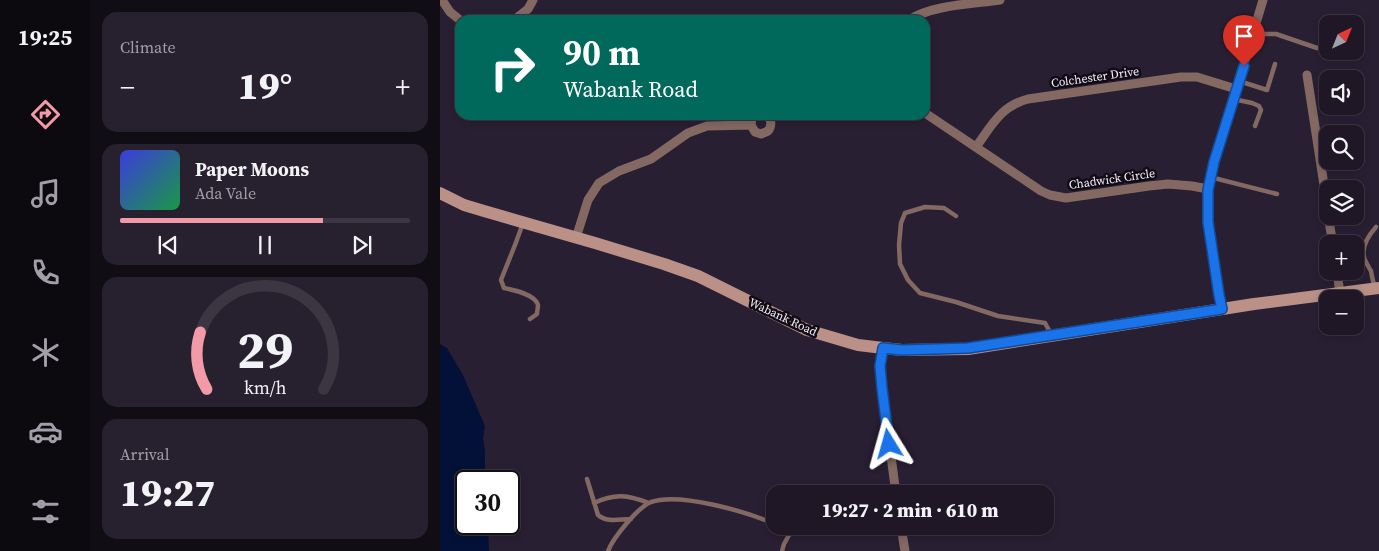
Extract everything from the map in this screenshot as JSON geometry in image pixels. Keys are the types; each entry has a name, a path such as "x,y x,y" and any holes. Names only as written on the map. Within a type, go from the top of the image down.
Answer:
{"street":[{"path":"442,0 455,16"},
{"path":"520,15 528,9 533,0"},
{"path":"916,15 934,10 1000,0"},
{"path":"1222,309 1208,222 1208,190 1210,177 1263,0"},
{"path":"1307,75 1323,180"},
{"name":"Colchester Drive","path":"976,147 997,117 1007,108 1028,99 1188,77 1238,85"},
{"name":"Chadwick Circle","path":"930,115 1041,191 1060,197 1080,197 1159,185 1177,185 1208,190"},
{"path":"752,120 752,129 762,134 770,128 770,120"},
{"path":"576,238 588,200 599,183 619,171 651,159 688,133 700,128 706,126 751,125"},
{"name":"Wabank Road","path":"440,192 464,205 664,264 698,276 806,330 858,344 883,348 902,350 968,348 1222,309 1319,297"},
{"name":"Wabank Road","path":"1364,290 1377,288"},
{"path":"883,348 880,366 895,485"},
{"path":"902,535 905,551"}],"lane":[{"path":"1253,34 1276,34 1317,48"},
{"path":"1238,85 1267,90 1275,64"},
{"path":"1233,99 1259,106 1261,110 1255,126"},
{"path":"1210,177 1277,194"},
{"path":"956,216 944,208 925,207 905,213 901,223 899,245 900,264 908,280 920,293 956,302 998,316 1045,323 1051,336"},
{"path":"523,222 501,280 504,288 524,292 535,301 538,306 537,314 530,320"},
{"path":"1376,227 1364,246 1363,253 1377,288"},
{"path":"587,479 600,518 605,520 631,519"},
{"path":"594,503 605,498 620,496 649,503"},
{"path":"608,551 617,536 645,505 664,500 705,503 766,521"},
{"path":"782,551 790,535"}],"water":[{"path":"440,344 447,348 463,375 485,426 483,438 485,470 455,470 455,535 488,535 489,551 440,551"}],"route":[{"path":"889,444 880,366 883,348 902,350 968,348 1222,309 1208,222 1208,190 1214,162 1244,66"}]}
